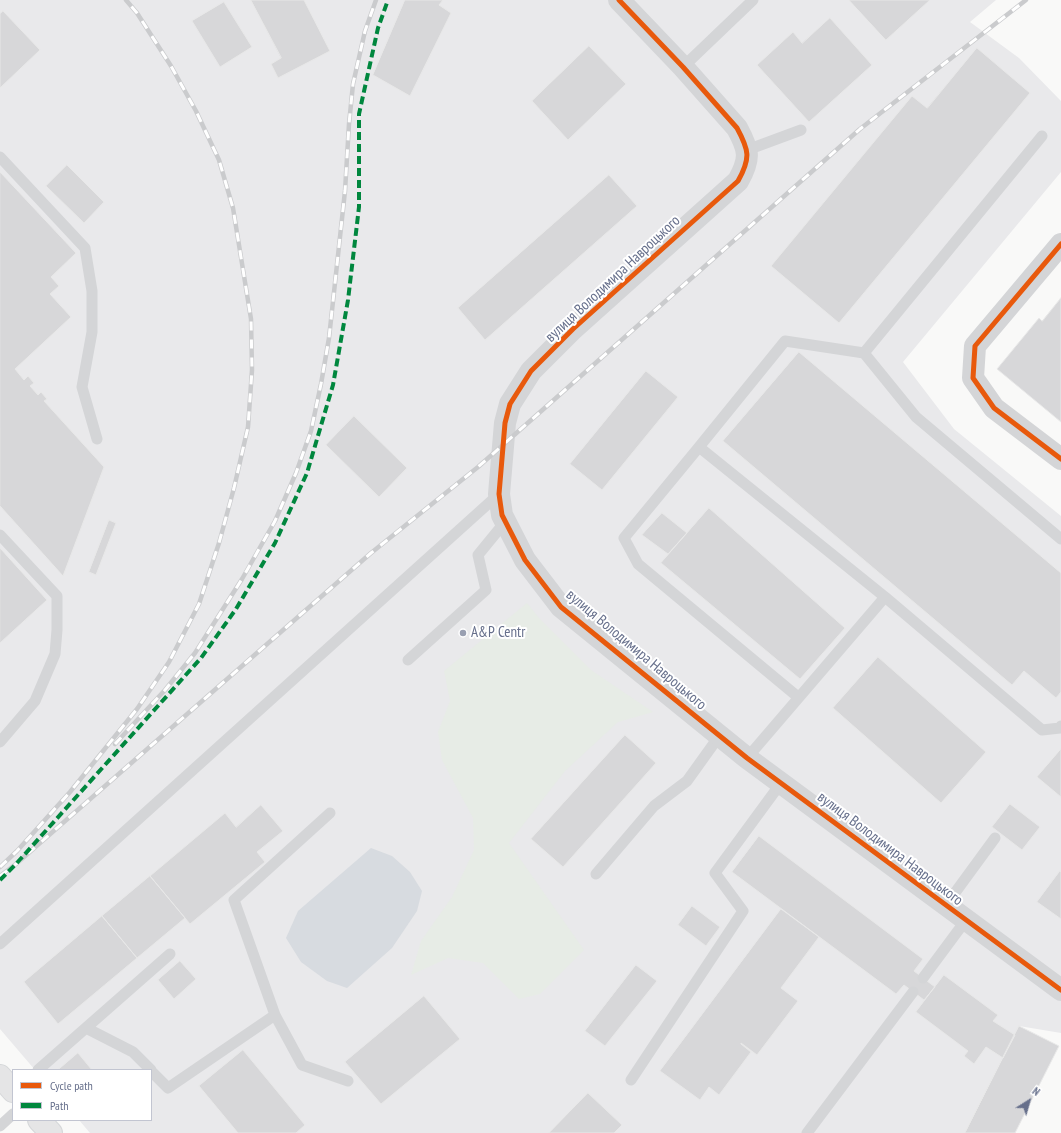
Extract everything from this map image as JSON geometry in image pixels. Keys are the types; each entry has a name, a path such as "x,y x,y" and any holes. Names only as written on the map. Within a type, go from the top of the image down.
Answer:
{"main road":[{"path":"0,1076 12,1090"},
{"path":"40,1121 51,1133"}],"street":[{"path":"619,0 683,67 736,128 744,140 747,150"},
{"name":"вулиця Володимира Навроцького","path":"747,150 748,156 746,167 738,180 573,329 531,371 510,404 505,423 499,494 502,515 525,560 562,607 747,758 1061,990"},
{"path":"1061,244 975,346 973,378 994,408 1061,459"}],"lane":[{"path":"683,67 752,0"},
{"path":"747,150 802,130"},
{"path":"864,353 1042,136"},
{"path":"0,157 85,248 92,291 92,332 82,387 98,439"},
{"path":"798,697 638,564 624,538 785,341 864,353 916,417 1061,539"},
{"path":"699,447 885,597 1042,730 1060,728 1061,726"},
{"path":"0,944 499,494"},
{"path":"408,660 486,590 478,555 505,522"},
{"path":"0,535 56,596 57,630 55,654 35,701 0,742"},
{"path":"747,758 885,597"},
{"path":"596,874 654,806 687,781 720,735"},
{"path":"631,1080 743,911 715,873 781,783"},
{"path":"330,813 234,900 275,1016 302,1065 348,1081"},
{"path":"946,905 994,838"},
{"path":"923,978 966,920"},
{"path":"39,1069 170,954"},
{"path":"807,1133 913,992"},
{"path":"152,1071 168,1088 275,1016"},
{"path":"86,1028 133,1052 150,1069"},
{"path":"0,1126 12,1115"}],"shaded area":[{"path":"0,0 996,0 970,22 1019,58 1061,101 1061,172 903,362 954,429 1061,516 1061,1033 1019,1026 965,1133 90,1133 80,1121 152,1121 152,1069 34,1069 0,1029"},
{"path":"527,603 539,618 591,670 653,712 618,722 565,771 509,843 584,950 540,994 519,999 483,963 448,958 411,975 421,941 452,897 474,850 473,818 442,760 438,732 450,701 444,671"},
{"path":"371,848 392,856 410,872 422,891 417,911 392,948 347,988 327,981 301,962 286,938 298,911"}],"building":[{"path":"251,0 304,0 330,51 278,78 271,64 281,58"},
{"path":"405,0 443,0 439,5 451,13 410,96 373,75"},
{"path":"849,0 930,0 886,40"},
{"path":"224,2 252,47 220,67 192,21"},
{"path":"3,11 40,50 0,88 0,14"},
{"path":"830,18 872,65 809,122 757,65 793,32 802,43"},
{"path":"589,46 626,84 568,140 532,101"},
{"path":"977,48 1030,93 839,323 771,266 912,96 927,108"},
{"path":"67,165 104,202 84,223 46,186"},
{"path":"0,172 76,253 51,277 59,286 50,294 71,317 15,369 24,380 28,376 34,383 30,386 38,395 41,392 47,399 44,401 104,467 63,576 0,506"},
{"path":"609,175 637,206 485,340 458,308"},
{"path":"1061,298 1061,422 997,369 1039,318 1042,321"},
{"path":"799,352 1061,573 1061,692 1056,698 1024,671 1012,685 723,441"},
{"path":"646,371 678,397 602,490 570,464"},
{"path":"354,416 407,468 379,497 326,445"},
{"path":"709,508 845,628 800,679 661,563"},
{"path":"662,513 687,533 668,554 642,535"},
{"path":"109,520 116,523 96,575 89,572"},
{"path":"0,548 47,600 0,643"},
{"path":"878,657 986,752 941,803 833,708"},
{"path":"625,735 656,763 563,867 531,839"},
{"path":"1061,749 1061,797 1037,777"},
{"path":"1010,804 1040,827 1022,850 992,827"},
{"path":"261,805 283,831 257,852 265,862 190,924 150,876 225,813 236,827"},
{"path":"759,836 923,959 914,971 935,987 924,1000 904,985 896,994 732,872"},
{"path":"1060,871 1061,872 1061,919 1037,902"},
{"path":"150,876 185,918 137,958 102,916"},
{"path":"692,906 720,927 706,946 678,925"},
{"path":"781,909 819,937 781,988 798,1001 757,1055 741,1043 751,1052 719,1095 709,1087 700,1100 660,1071"},
{"path":"102,916 137,958 58,1024 24,982"},
{"path":"180,961 196,979 174,999 158,980"},
{"path":"636,965 657,981 605,1046 585,1031"},
{"path":"944,975 998,1015 993,1021 1015,1035 1003,1058 986,1047 974,1064 964,1056 968,1051 916,1012"},
{"path":"424,996 460,1039 381,1104 345,1062"},
{"path":"1019,1026 1059,1046 1015,1133 965,1133"},
{"path":"243,1050 305,1125 296,1133 238,1133 199,1086"},
{"path":"78,1053 91,1069 59,1069"},
{"path":"588,1093 622,1125 614,1133 549,1133"}],"railway":[{"path":"0,867 17,851 70,792 137,709 169,662 199,604 219,543 234,488 248,427 252,370 251,319 233,208 219,160 196,111 171,66 137,13 126,0"},
{"path":"115,744 165,690 195,653 242,579 275,521 296,473 311,431 329,338 345,191 353,84 365,31 376,0"},
{"path":"0,876 16,864 371,553 478,467 860,129 1026,0"}],"marked path":[{"path":"0,880 201,658 236,609 275,543 307,473 333,385 348,300 359,207 359,114 378,28 388,0"}],"cycle path":[{"path":"619,0 683,67 737,128 746,148 747,160 738,181 573,329 531,371 510,404 505,423 499,494 502,515 525,560 561,607 747,758 1061,990"},
{"path":"1061,244 975,346 973,378 994,408 1061,459"}],"place":[{"name":"A&P Centr","path":"463,633"}]}
